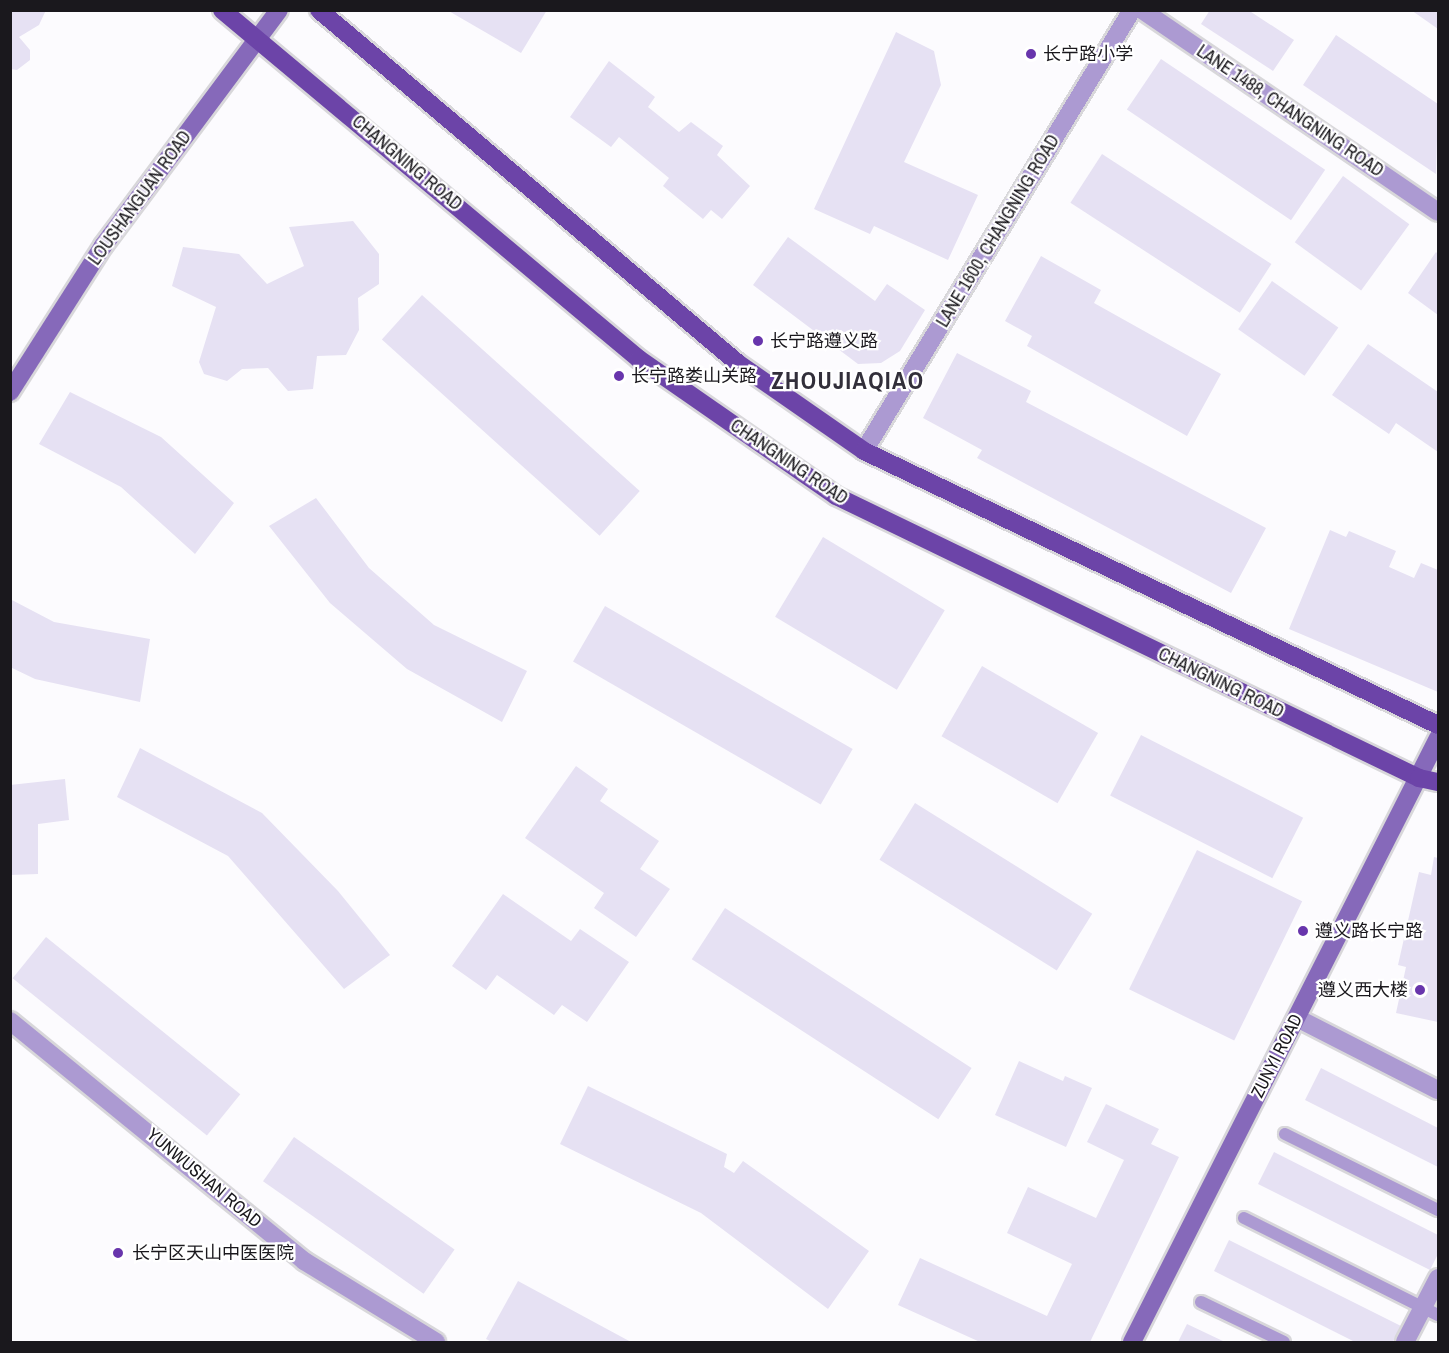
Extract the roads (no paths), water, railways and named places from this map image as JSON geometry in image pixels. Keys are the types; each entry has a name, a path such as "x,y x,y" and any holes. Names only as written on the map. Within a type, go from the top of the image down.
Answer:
{"main road":[{"name":"CHANGNING ROAD","path":"222,10 639,358 836,496 1419,778 1438,782"},
{"path":"318,10 739,364 864,451 1438,726"}],"street":[{"name":"LOUSHANGUAN ROAD","path":"10,392 103,246 279,10"},
{"name":"LANE 1600, CHANGNING ROAD","path":"864,451 1132,10"},
{"name":"LANE 1488, CHANGNING ROAD","path":"1142,10 1438,212"},
{"name":"ZUNYI ROAD","path":"1132,1342 1438,738"},
{"path":"1297,1018 1438,1090"},
{"name":"YUNWUSHAN ROAD","path":"10,1021 304,1261 436,1342"},
{"path":"1405,1342 1431,1311 1438,1278"}],"lane":[{"path":"1285,1134 1438,1210"},
{"path":"1244,1218 1431,1311"},
{"path":"1202,1302 1284,1342"}],"place":[{"name":"长宁路小学","path":"1031,54"},
{"name":"长宁路遵义路","path":"758,341"},
{"name":"长宁路娄山关路","path":"619,376"},
{"name":"遵义路长宁路","path":"1303,931"},
{"name":"遵义西大楼","path":"1420,990"},
{"name":"长宁区天山中医医院","path":"118,1253"}],"district":[{"name":"ZHOUJIAQIAO","path":"848,381"}]}
